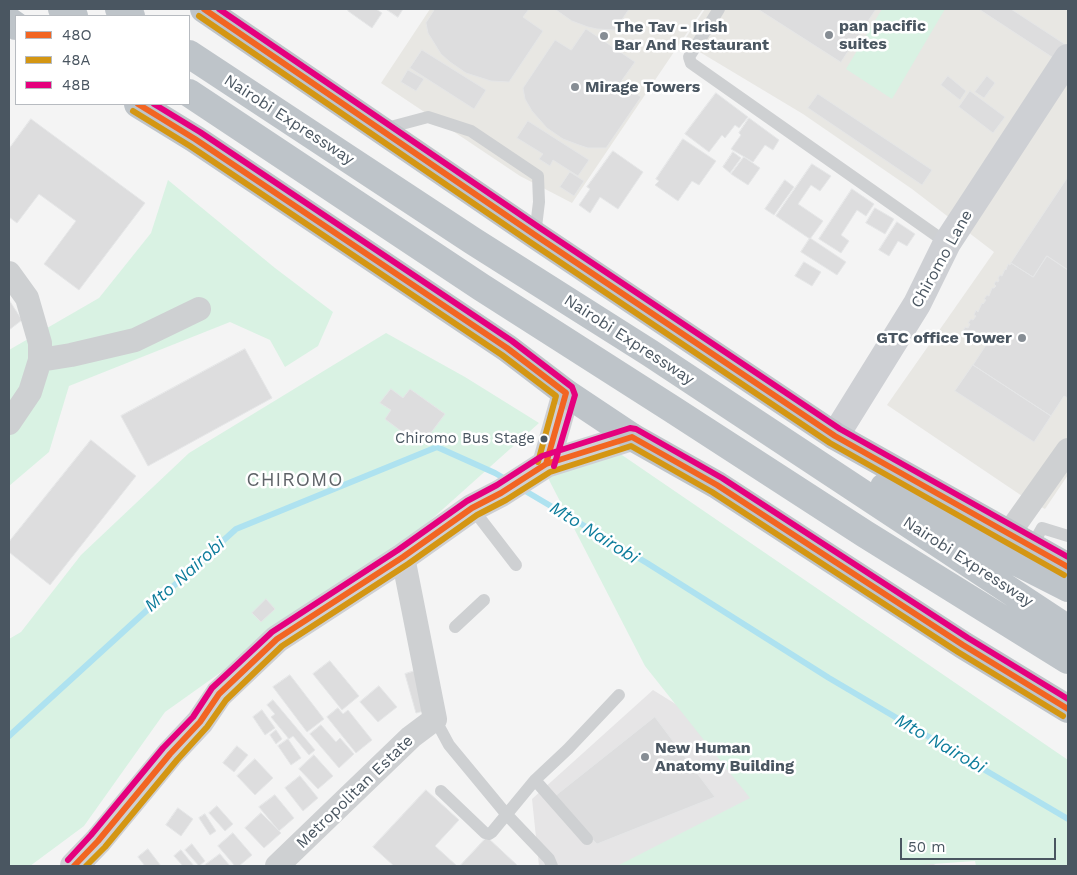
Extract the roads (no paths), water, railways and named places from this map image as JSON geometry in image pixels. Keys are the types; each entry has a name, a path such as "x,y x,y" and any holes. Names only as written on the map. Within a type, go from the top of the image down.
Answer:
{"highway":[{"path":"204,9 535,235 835,436 1009,533 1055,561"},
{"name":"Nairobi Expressway","path":"190,55 473,241 650,353 1068,629"},
{"name":"Nairobi Expressway","path":"190,94 481,288 865,534 1068,660"},
{"path":"140,105 194,139 507,348 566,392 632,437 717,485 963,645 1068,709"},
{"path":"650,353 967,534 1068,588"}],"street":[{"name":"Chiromo Lane","path":"835,436 917,304 947,243 1068,58"},
{"path":"9,272 26,298 40,343 40,360 30,392 9,423"},
{"path":"40,360 136,340 199,309"},
{"path":"541,467 566,392"},
{"path":"74,866 98,841 170,754 200,722 219,694 277,639 472,508 501,493 541,467 632,437"},
{"path":"1009,533 1068,450"},
{"path":"403,556 434,719"},
{"name":"Metropolitan Estate","path":"277,866 411,737 434,719"}],"lane":[{"path":"719,9 689,56 691,63 947,243"},
{"path":"381,130 428,117 471,131 538,176 539,202 535,235"},
{"path":"472,508 516,565"},
{"path":"1055,561 1042,528 1068,536"},
{"path":"455,627 484,600"},
{"path":"441,791 485,833 489,834 535,780 568,749 619,695"},
{"path":"434,719 449,745 507,815 549,859 552,866"},
{"path":"535,780 586,839"}],"waterway":[{"name":"Mto Nairobi","path":"9,736 236,529 437,447 507,480"},
{"name":"Mto Nairobi","path":"522,489 647,563 829,678 1068,819"}],"place":[{"name":"pan pacific suites","path":"829,35"},
{"name":"The Tav - Irish Bar And Restaurant","path":"604,36"},
{"name":"Mirage Towers","path":"575,87"},
{"name":"GTC office Tower","path":"1022,338"},
{"name":"Chiromo Bus Stage","path":"544,439"},
{"name":"New Human Anatomy Building","path":"645,757"}],"district":[{"name":"CHIROMO","path":"295,480"}]}
